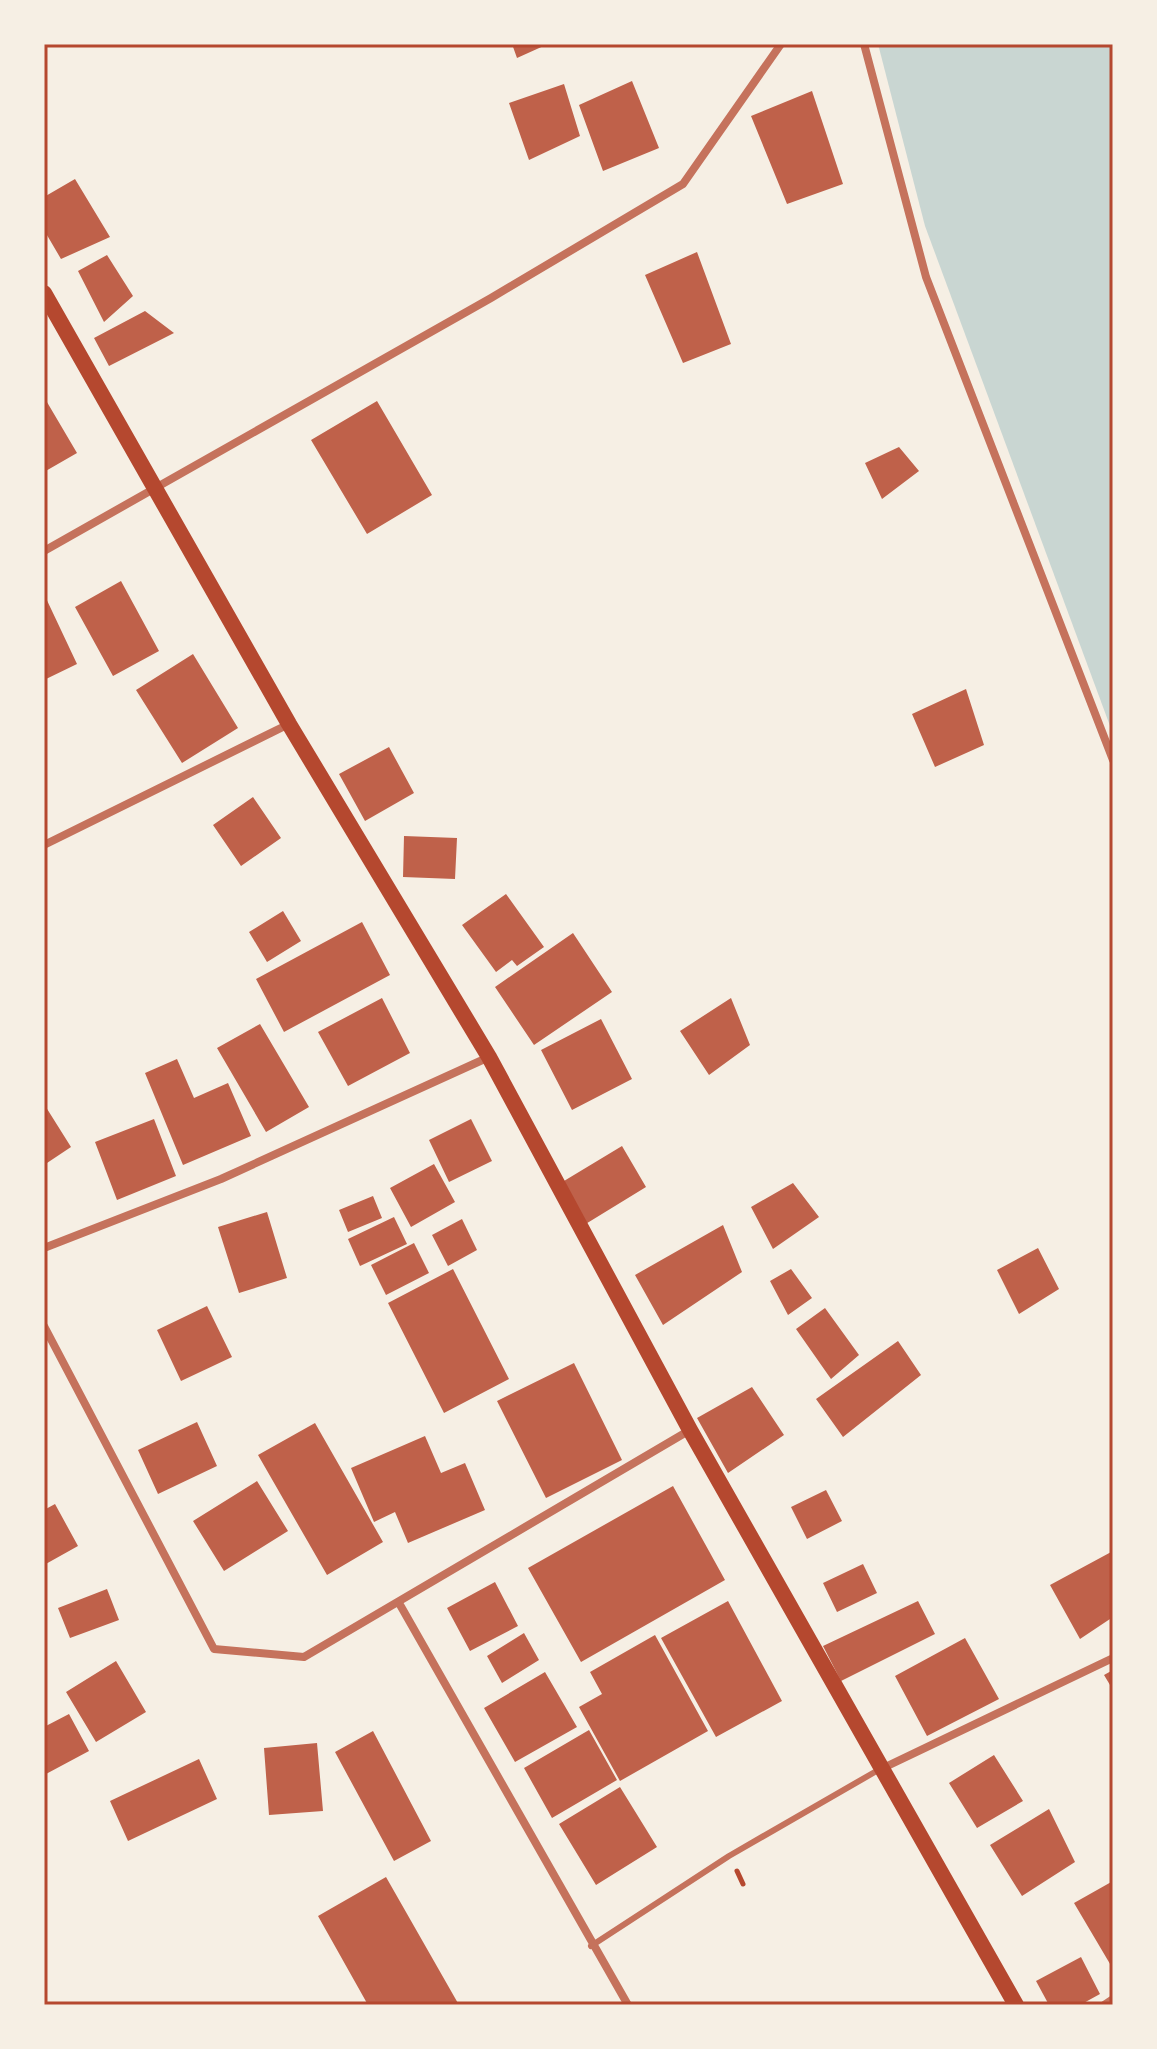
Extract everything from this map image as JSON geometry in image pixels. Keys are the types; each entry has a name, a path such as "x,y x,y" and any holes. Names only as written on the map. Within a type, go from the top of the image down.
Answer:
{"main road":[{"path":"44,293 289,724 489,1057 690,1430 1016,2005"}],"street":[{"path":"44,551 683,184 781,44"},
{"path":"864,44 926,277 1113,760"},
{"path":"44,845 289,724"},
{"path":"44,1248 221,1179 489,1057"},
{"path":"44,1326 214,1649 304,1657 690,1430"},
{"path":"399,1603 591,1946 628,2005"},
{"path":"880,1769 1113,1658"},
{"path":"1104,2005 1113,1999"}],"lane":[{"path":"591,1946 729,1856 880,1769"}],"shaded area":[{"path":"878,44 1113,44 1113,734 925,226"}],"building":[{"path":"512,44 548,44 517,58"},
{"path":"632,81 659,148 603,171 579,105"},
{"path":"564,84 580,136 529,160 509,103"},
{"path":"812,91 843,184 787,204 751,116"},
{"path":"75,179 110,237 61,259 44,230 44,197"},
{"path":"697,252 731,344 683,363 645,275"},
{"path":"107,255 133,296 104,322 78,271"},
{"path":"145,311 174,333 109,366 94,338"},
{"path":"44,397 77,453 44,472"},
{"path":"377,401 432,495 367,534 311,440"},
{"path":"899,447 919,471 882,499 865,463"},
{"path":"121,581 159,651 113,676 75,607"},
{"path":"44,594 77,664 44,680"},
{"path":"193,654 238,728 182,763 136,690"},
{"path":"966,689 984,745 935,767 912,714"},
{"path":"389,747 414,793 365,821 339,774"},
{"path":"253,797 281,838 241,866 213,825"},
{"path":"404,836 457,838 455,879 403,877"},
{"path":"506,894 544,947 517,966 512,960 496,972 462,925"},
{"path":"283,911 301,941 267,962 249,932"},
{"path":"362,922 390,975 284,1032 256,979"},
{"path":"573,933 612,992 534,1045 495,987"},
{"path":"382,998 410,1053 348,1086 318,1032"},
{"path":"731,998 750,1045 709,1075 680,1031"},
{"path":"601,1019 632,1079 572,1110 541,1050"},
{"path":"260,1024 309,1107 266,1132 217,1048"},
{"path":"177,1059 194,1098 228,1083 251,1136 183,1165 145,1073"},
{"path":"44,1104 71,1147 44,1165"},
{"path":"154,1119 176,1176 117,1200 95,1142"},
{"path":"471,1119 492,1161 449,1182 429,1140"},
{"path":"622,1146 646,1187 584,1225 559,1184"},
{"path":"434,1164 455,1202 411,1227 390,1188"},
{"path":"793,1183 819,1217 773,1249 751,1207"},
{"path":"373,1196 382,1218 348,1232 339,1210"},
{"path":"267,1212 287,1278 239,1293 218,1227"},
{"path":"394,1217 407,1244 360,1266 348,1239"},
{"path":"462,1219 477,1250 448,1266 432,1235"},
{"path":"723,1225 742,1272 663,1325 635,1275"},
{"path":"414,1243 429,1273 386,1295 371,1265"},
{"path":"1038,1248 1059,1289 1019,1314 997,1270"},
{"path":"453,1269 509,1379 444,1413 388,1303"},
{"path":"791,1269 812,1298 788,1315 770,1281"},
{"path":"207,1306 232,1357 181,1381 157,1330"},
{"path":"825,1308 859,1355 831,1379 796,1329"},
{"path":"898,1341 921,1375 843,1437 816,1399"},
{"path":"574,1363 622,1460 546,1498 497,1401"},
{"path":"752,1387 784,1435 728,1473 697,1418"},
{"path":"197,1422 217,1466 158,1494 138,1450"},
{"path":"315,1423 383,1542 327,1575 258,1455"},
{"path":"425,1436 441,1473 465,1463 485,1510 408,1543 395,1512 374,1522 351,1468"},
{"path":"257,1481 288,1531 224,1571 193,1521"},
{"path":"673,1486 725,1580 581,1662 528,1568"},
{"path":"826,1490 842,1521 807,1539 791,1507"},
{"path":"55,1504 78,1546 44,1565 44,1510"},
{"path":"1113,1551 1113,1617 1080,1639 1050,1585"},
{"path":"863,1564 877,1593 837,1612 823,1583"},
{"path":"495,1582 518,1626 470,1651 447,1608"},
{"path":"107,1589 119,1620 70,1638 58,1608"},
{"path":"728,1601 782,1701 716,1737 661,1638"},
{"path":"918,1601 935,1634 841,1681 823,1646"},
{"path":"524,1633 539,1660 502,1683 487,1656"},
{"path":"655,1635 708,1731 620,1781 579,1707 602,1694 590,1672"},
{"path":"965,1638 999,1699 927,1736 895,1676"},
{"path":"116,1661 146,1712 96,1742 66,1692"},
{"path":"1113,1670 1113,1690 1104,1675"},
{"path":"545,1672 577,1727 515,1762 484,1708"},
{"path":"69,1714 89,1751 46,1774 44,1727"},
{"path":"589,1730 617,1780 552,1818 524,1768"},
{"path":"373,1731 431,1841 394,1861 335,1752"},
{"path":"317,1743 323,1811 269,1815 264,1748"},
{"path":"994,1755 1023,1801 977,1828 949,1783"},
{"path":"199,1759 217,1799 128,1841 110,1801"},
{"path":"620,1787 657,1847 596,1885 559,1824"},
{"path":"1049,1809 1075,1862 1022,1896 990,1845"},
{"path":"386,1877 459,2005 368,2005 318,1916"},
{"path":"1113,1881 1113,1969 1074,1903"},
{"path":"1081,1957 1100,1994 1080,2005 1049,2005 1036,1981"}]}
